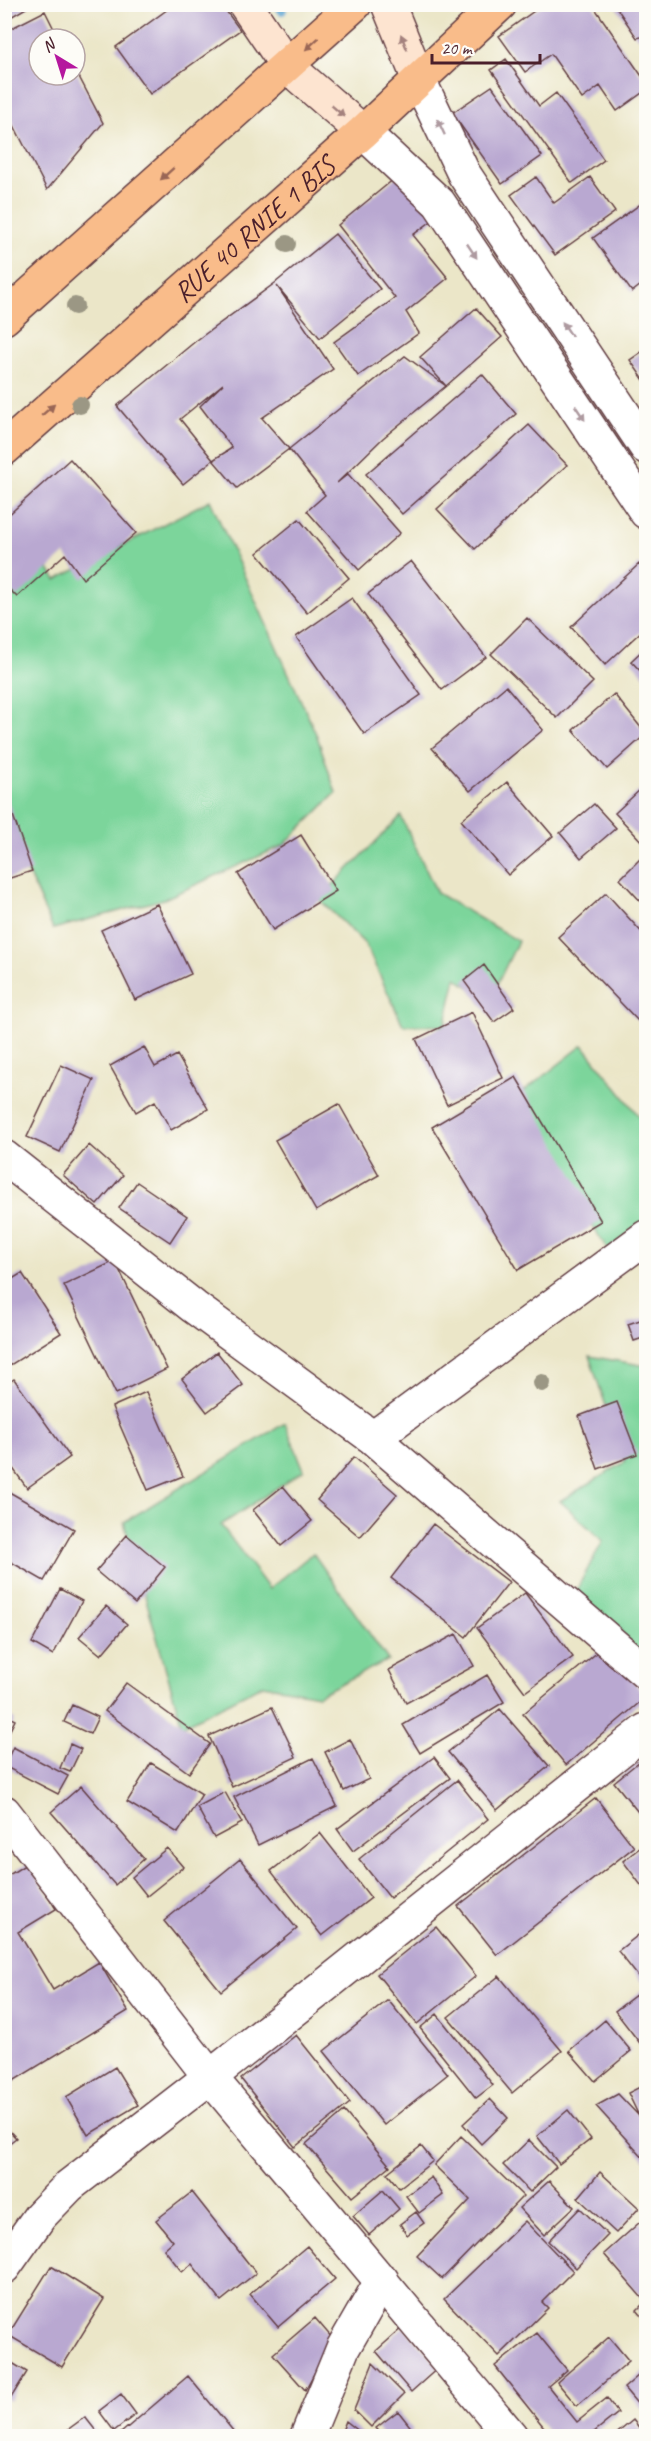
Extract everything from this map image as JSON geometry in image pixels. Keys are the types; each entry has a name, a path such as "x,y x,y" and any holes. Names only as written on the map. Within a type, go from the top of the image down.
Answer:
{"main road":[{"path":"245,4 287,66 363,132"},
{"path":"4,318 355,4"},
{"path":"388,4 419,80"},
{"name":"RUE 40 RNIE 1 BIS","path":"4,449 363,132 500,4"}],"street":[{"path":"419,80 464,174 646,447"},
{"path":"363,132 439,203 646,512"},
{"path":"4,1157 194,1307 373,1438 646,1673"},
{"path":"373,1438 646,1237"},
{"path":"4,2267 40,2216 69,2186 210,2077 646,1730"},
{"path":"4,1812 210,2077 511,2436"},
{"path":"307,2436 343,2348 382,2280"}],"green space":[{"path":"4,500 56,580 210,500 317,736 336,793 284,845 164,899 53,929 5,822"},
{"path":"401,816 437,893 518,941 489,1001 456,978 445,1026 403,1025 365,944 319,899"},
{"path":"583,1045 646,1125 646,1222 608,1250 512,1101"},
{"path":"589,1356 646,1366 646,1673 568,1605 603,1541 560,1501 625,1462"},
{"path":"285,1423 304,1470 221,1525 269,1589 313,1553 388,1660 318,1695 263,1685 182,1726 124,1522"}],"building":[{"path":"4,4 33,4 4,21"},
{"path":"175,4 221,4 240,30 150,94 116,47"},
{"path":"544,4 592,4 646,82 646,90 617,111 600,86 582,99 551,54 525,72 499,36"},
{"path":"614,4 646,4 646,36 637,38"},
{"path":"45,11 53,27 27,27 27,87 84,87 103,123 47,190 4,106 4,32"},
{"path":"506,59 539,106 556,93 604,160 572,183 491,70"},
{"path":"492,86 542,156 502,184 452,113"},
{"path":"400,174 437,217 413,235 448,278 406,312 419,333 358,376 334,342 395,298 338,225"},
{"path":"536,177 554,203 590,177 615,212 555,255 511,195"},
{"path":"645,201 646,281 632,292 593,238"},
{"path":"335,234 380,289 320,338 277,286 333,369 262,418 289,449 237,488 213,460 183,484 117,406 197,340 275,283","holes":["223,384 200,406 232,448 213,460 180,419"]},
{"path":"476,308 502,337 446,386 420,357"},
{"path":"646,349 646,383 630,360"},
{"path":"405,356 446,386 383,438 337,483 348,474 400,533 359,570 307,511 325,495 289,449"},
{"path":"482,374 516,414 402,514 366,474"},
{"path":"529,425 567,465 475,549 437,509"},
{"path":"70,459 136,533 83,579 65,554 17,597 4,584 4,519"},
{"path":"299,519 349,578 307,613 257,553"},
{"path":"411,561 486,657 442,690 368,594"},
{"path":"639,564 646,572 646,627 605,665 571,627"},
{"path":"352,598 421,695 364,734 296,637"},
{"path":"527,618 593,682 557,718 491,654"},
{"path":"646,647 646,677 631,661"},
{"path":"506,686 543,730 470,791 432,748"},
{"path":"614,694 646,734 607,769 573,730"},
{"path":"507,782 553,836 508,875 461,820"},
{"path":"643,787 646,791 646,846 615,813"},
{"path":"4,789 32,871 4,880"},
{"path":"594,804 616,828 581,858 560,833"},
{"path":"301,835 336,891 273,930 238,874"},
{"path":"646,853 646,907 620,879"},
{"path":"606,893 646,937 646,1015 639,1022 558,937"},
{"path":"157,904 191,974 135,1000 101,930"},
{"path":"484,965 514,1008 494,1022 464,981"},
{"path":"472,1012 503,1078 447,1105 416,1039"},
{"path":"144,1047 155,1067 177,1055 208,1109 171,1130 155,1101 136,1112 110,1066"},
{"path":"61,1065 94,1080 60,1152 27,1137"},
{"path":"516,1077 601,1221 518,1270 432,1127"},
{"path":"339,1104 379,1175 316,1211 275,1140"},
{"path":"89,1145 123,1175 97,1205 63,1175"},
{"path":"137,1182 187,1216 170,1242 119,1208"},
{"path":"115,1261 167,1369 116,1394 64,1285"},
{"path":"22,1273 61,1333 4,1369 4,1284"},
{"path":"646,1318 646,1337 634,1341 628,1324"},
{"path":"217,1352 243,1385 207,1412 182,1379"},
{"path":"14,1379 70,1457 27,1488 4,1456 4,1386"},
{"path":"146,1392 183,1476 148,1490 112,1407"},
{"path":"617,1402 637,1454 598,1469 579,1416"},
{"path":"354,1457 397,1494 360,1537 317,1500"},
{"path":"283,1486 312,1521 281,1546 253,1510"},
{"path":"4,1489 74,1529 44,1581 4,1558"},
{"path":"433,1524 509,1582 466,1637 391,1578"},
{"path":"127,1535 165,1567 135,1604 96,1571"},
{"path":"60,1589 82,1601 53,1655 32,1643"},
{"path":"525,1593 573,1657 525,1692 477,1628"},
{"path":"106,1606 127,1624 101,1655 79,1637"},
{"path":"456,1634 474,1666 406,1703 389,1670"},
{"path":"605,1646 646,1697 566,1765 523,1714"},
{"path":"487,1675 504,1702 420,1753 403,1725"},
{"path":"126,1683 210,1744 189,1773 105,1711"},
{"path":"72,1705 98,1717 90,1734 64,1722"},
{"path":"272,1707 296,1757 232,1787 209,1736"},
{"path":"500,1709 549,1766 497,1810 448,1752"},
{"path":"5,1715 15,1720 5,1740"},
{"path":"350,1739 369,1779 344,1791 325,1752"},
{"path":"70,1744 81,1749 70,1772 60,1768"},
{"path":"13,1747 68,1776 58,1794 4,1766"},
{"path":"646,1756 646,1822 614,1782"},
{"path":"434,1757 450,1778 353,1851 337,1829"},
{"path":"313,1758 337,1806 258,1845 234,1797"},
{"path":"151,1763 202,1794 178,1833 127,1802"},
{"path":"457,1780 488,1819 390,1898 359,1859"},
{"path":"81,1786 144,1859 115,1885 51,1812"},
{"path":"225,1792 242,1823 214,1838 197,1807"},
{"path":"596,1798 634,1847 497,1955 458,1906"},
{"path":"320,1833 371,1898 322,1936 271,1871"},
{"path":"646,1843 646,1892 623,1861"},
{"path":"167,1848 183,1867 147,1896 132,1877"},
{"path":"240,1859 297,1929 221,1991 164,1921"},
{"path":"28,1863 56,1909 18,1932 53,1990 99,1962 128,2011 10,2083 4,2073 4,1878"},
{"path":"436,1927 476,1976 417,2024 377,1974"},
{"path":"646,1929 646,1982 644,1984 618,1951"},
{"path":"499,1976 562,2051 512,2093 448,2017"},
{"path":"645,1988 646,2044 643,2047 615,2011"},
{"path":"388,2000 448,2074 384,2125 324,2051"},
{"path":"437,2014 493,2085 476,2098 420,2028"},
{"path":"605,2020 631,2051 595,2081 569,2051"},
{"path":"296,2035 350,2103 295,2147 241,2079"},
{"path":"115,2067 138,2105 88,2135 66,2097"},
{"path":"646,2084 646,2114 640,2117 646,2125 646,2161 596,2106 618,2094 639,2116 628,2093"},
{"path":"490,2099 508,2118 481,2144 463,2124"},
{"path":"568,2110 591,2139 559,2164 537,2136"},
{"path":"344,2111 390,2166 352,2197 306,2144"},
{"path":"4,2125 16,2138 4,2147"},
{"path":"461,2136 523,2196 442,2279 417,2256 470,2200 434,2165"},
{"path":"529,2140 556,2167 530,2192 503,2165"},
{"path":"421,2146 433,2161 399,2188 387,2173"},
{"path":"600,2172 639,2208 616,2233 578,2198"},
{"path":"431,2177 443,2195 419,2213 406,2196"},
{"path":"549,2181 574,2207 544,2235 519,2208"},
{"path":"383,2190 399,2209 369,2235 353,2216"},
{"path":"192,2192 256,2273 221,2301 192,2264 182,2272 164,2249 173,2241 156,2220"},
{"path":"580,2208 608,2235 576,2268 548,2241"},
{"path":"416,2212 424,2223 407,2235 400,2224"},
{"path":"525,2221 573,2271 542,2302 548,2308 499,2356 444,2299"},
{"path":"640,2222 646,2229 646,2294 642,2298 604,2254"},
{"path":"307,2246 335,2279 278,2327 250,2294"},
{"path":"51,2266 104,2299 62,2367 8,2335"},
{"path":"646,2301 646,2321 637,2310"},
{"path":"315,2318 333,2339 305,2390 273,2354"},
{"path":"403,2327 439,2367 411,2392 376,2351"},
{"path":"537,2333 567,2370 548,2386 577,2422 607,2398 618,2413 589,2436 551,2436 495,2366"},
{"path":"609,2337 629,2361 577,2406 557,2382"},
{"path":"4,2358 27,2372 9,2401 4,2398"},
{"path":"373,2363 404,2394 371,2427 354,2410"},
{"path":"646,2369 646,2414 624,2388"},
{"path":"188,2376 234,2432 229,2436 124,2436 121,2433"},
{"path":"121,2394 136,2414 114,2431 99,2411"},
{"path":"398,2411 413,2430 405,2436 383,2436 376,2428"},
{"path":"85,2417 100,2436 59,2436"},
{"path":"633,2420 646,2436 614,2436"},
{"path":"346,2421 365,2436 340,2436"}],"waterway":[{"path":"278,4 282,10"}]}
